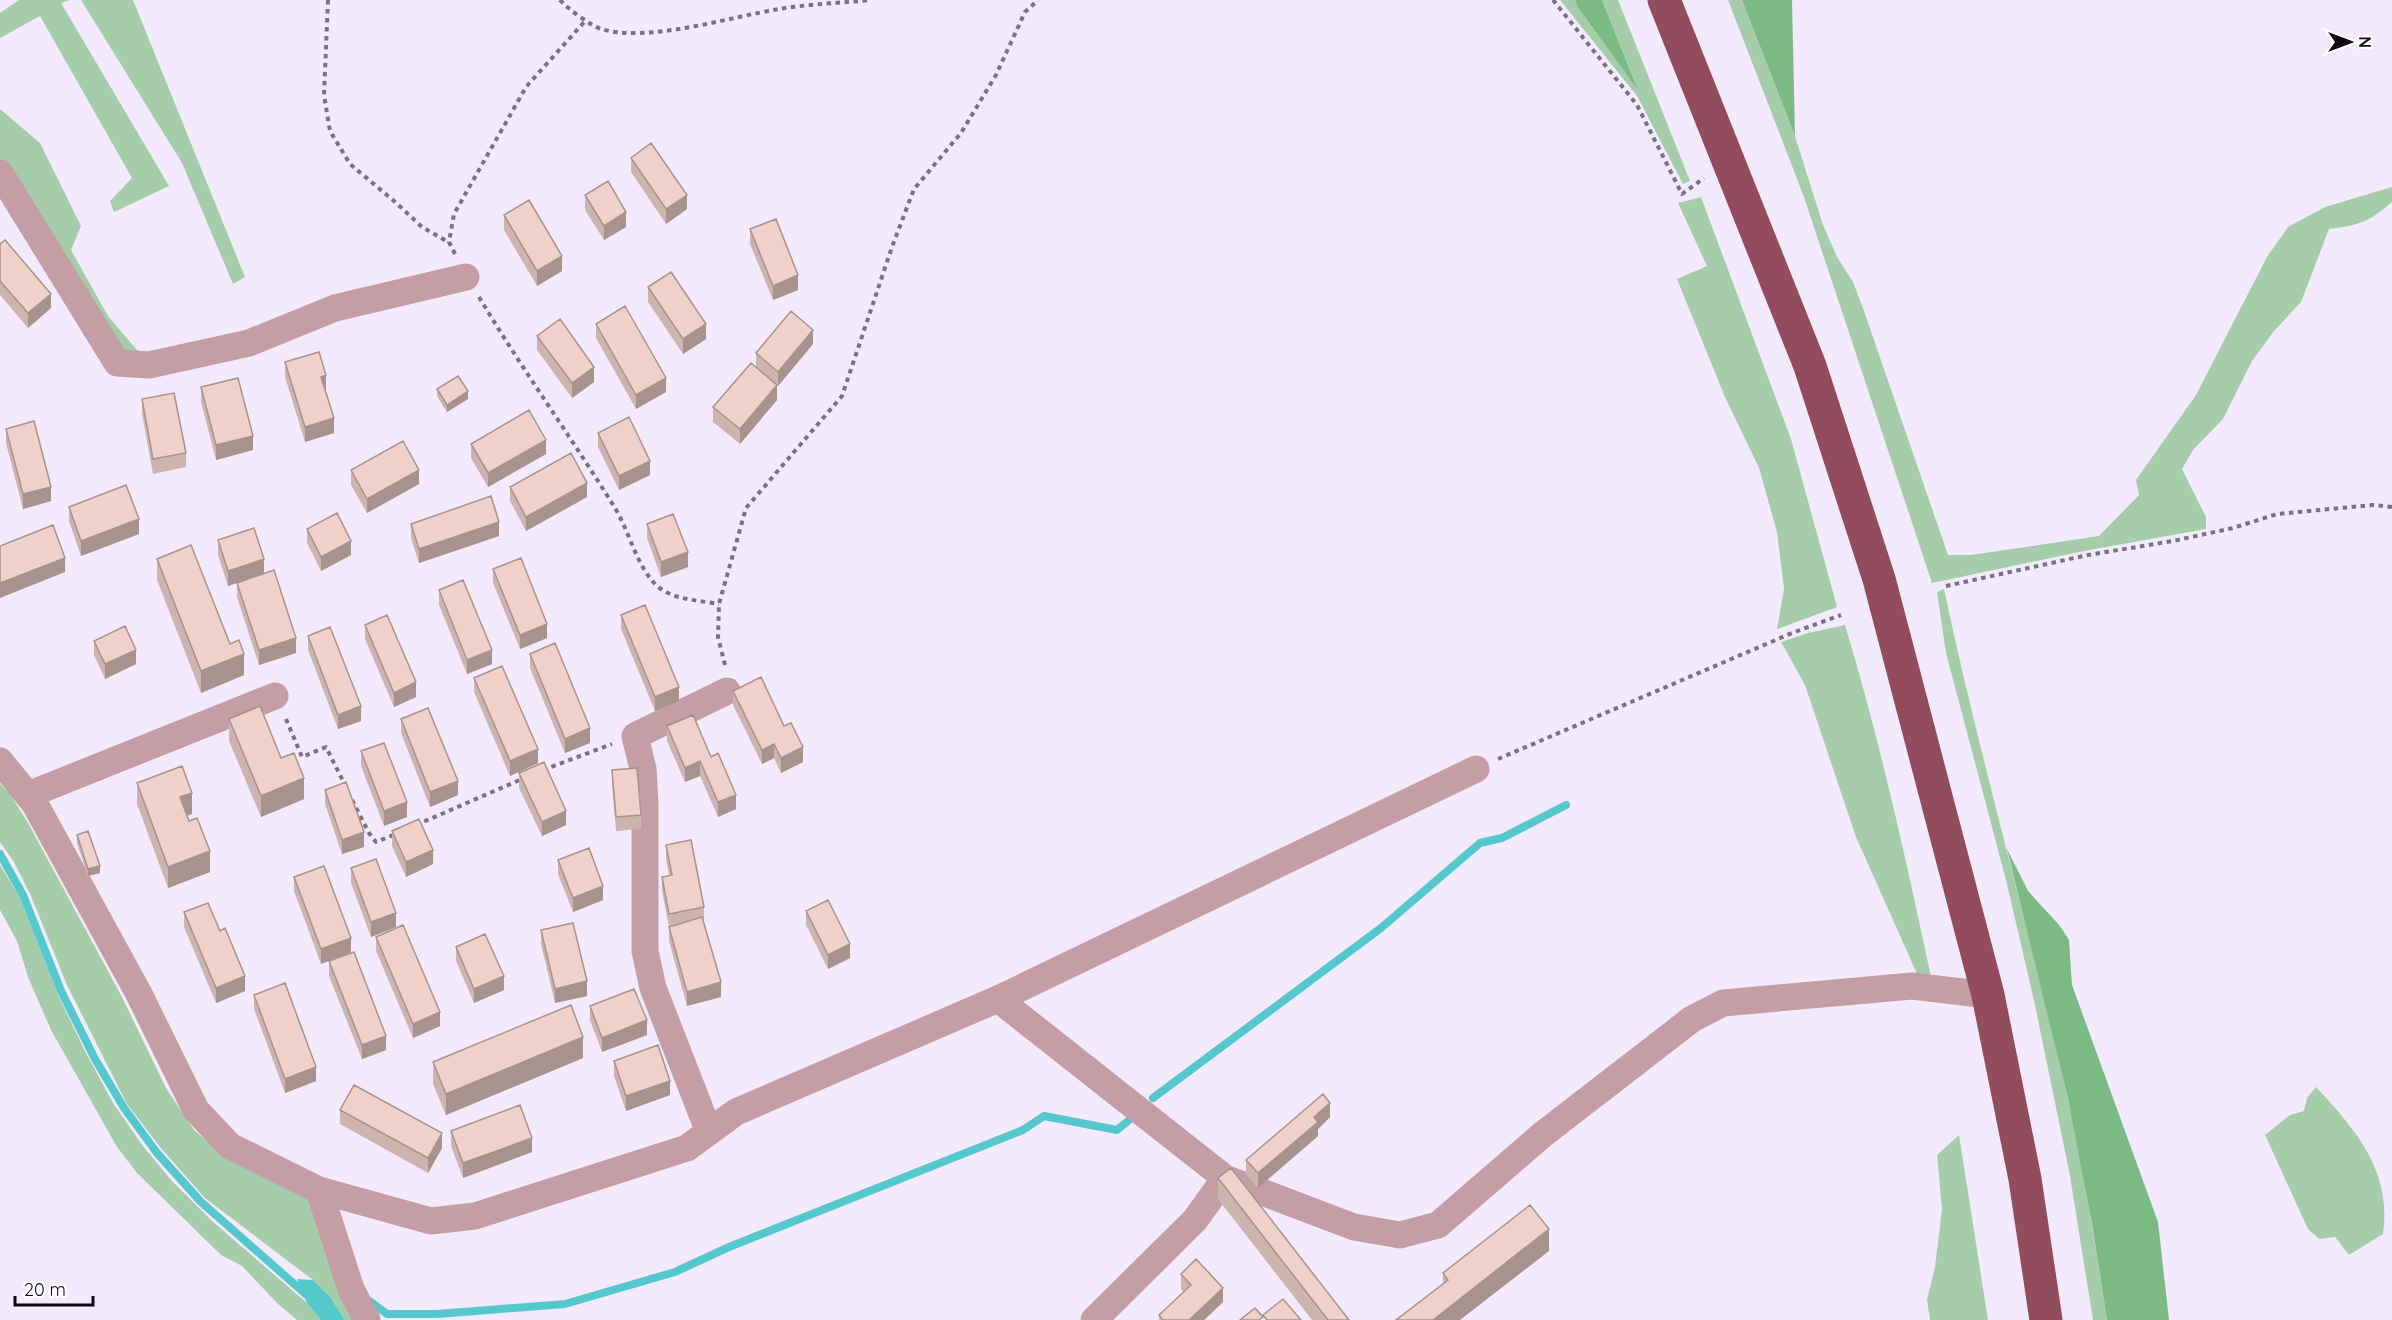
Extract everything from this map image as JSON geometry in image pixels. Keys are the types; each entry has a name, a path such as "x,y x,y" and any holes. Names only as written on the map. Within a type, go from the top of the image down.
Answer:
{"highway":[{"path":"1664,0 1810,366 1879,579 1988,995 2025,1179 2046,1320"}],"street":[{"path":"0,173 117,363 149,365 249,343 336,308 466,277"},
{"path":"709,1132 653,988 645,951 645,804 643,769 635,736 727,691"},
{"path":"28,795 275,696"},
{"path":"0,761 28,795 139,994 196,1110 230,1146 319,1190 431,1221 475,1216 687,1148 736,1112 998,999 1476,769"},
{"path":"998,999 1225,1178 1354,1227 1400,1235 1438,1225 1542,1135 1692,1019 1723,1003 1912,986 1988,995"},
{"path":"1094,1320 1195,1220 1225,1178"},
{"path":"319,1190 351,1289 367,1320"}],"path":[{"path":"328,0 324,95 330,131 350,164 422,227 448,242 466,277 525,373 574,442 617,512 640,564 657,585 673,596 719,604"},
{"path":"560,0 565,6 600,29 637,34 701,25 780,9 870,0"},
{"path":"727,691 725,668 718,637 719,604 746,508 842,396 914,189 961,133 996,75 1025,12 1038,0"},
{"path":"1553,0 1636,105 1682,194 1729,161"},
{"path":"448,242 454,214 526,87 586,20"},
{"path":"1946,585 2088,555 2173,541 2233,528 2277,514 2363,506 2392,507"},
{"path":"1476,769 1792,633 1841,615"},
{"path":"275,696 302,757 326,747 369,833 376,842 398,833"},
{"path":"540,771 635,736"},
{"path":"409,828 529,776"}],"green space":[{"path":"19,0 70,0 61,3 169,186 114,212 110,201 132,178 40,16 0,38 0,13"},
{"path":"81,0 133,0 245,277 233,284 182,163"},
{"path":"1560,0 1575,0 1637,87 1602,0 1618,0 1690,181 1683,184 1637,96"},
{"path":"1575,0 1602,0 1638,90 1578,7"},
{"path":"1728,0 1742,0 1795,136 1823,225 1837,257 1853,282 1864,311 1948,555 1971,555 2099,536 2139,495 2136,480 2196,395 2267,257 2288,227 2325,207 2392,187 2392,202 2377,214 2356,224 2329,229 2301,302 2274,331 2252,361 2223,419 2193,450 2182,469 2206,517 2206,529 2084,551 1932,583 1804,197"},
{"path":"1742,0 1792,0 1795,136"},
{"path":"0,109 40,143 81,226 71,250 108,316 142,356 118,349 0,159"},
{"path":"1701,197 1791,439 1837,607 1777,629 1784,589 1777,532 1759,468 1725,397 1677,279 1707,266 1678,203"},
{"path":"1944,589 2067,1096 2084,1180 2107,1320 2093,1320 2070,1176 2035,1005 2006,880 1946,653 1937,592"},
{"path":"1845,625 1881,756 1931,977 1918,976 1856,837 1805,685 1781,642"},
{"path":"0,784 10,794 28,823 122,997 166,1088 194,1130 221,1153 311,1199 359,1320 345,1320 330,1297 313,1280 205,1198 160,1147 127,1104 67,985 31,896 14,862 0,842"},
{"path":"2007,849 2028,891 2060,926 2069,940 2072,985 2158,1222 2169,1320 2107,1320 2092,1224 2068,1099"},
{"path":"0,865 19,896 59,997 85,1051 113,1103 143,1146 172,1181 211,1220 307,1303 321,1320 297,1320 277,1303 242,1266 221,1255 137,1173 117,1147 51,1030 28,977 17,941 0,910"},
{"path":"2316,1087 2345,1119 2368,1153 2382,1190 2383,1234 2349,1255 2335,1237 2319,1239 2308,1229 2265,1135 2290,1115 2304,1111 2307,1098"},
{"path":"1959,1135 1988,1320 1930,1320 1927,1300 1935,1267 1942,1209 1937,1155"}],"water":[{"path":"297,1279 313,1280 330,1297 345,1320 321,1320 307,1303"}],"building":[{"path":"651,143 687,195 666,209 631,158"},
{"path":"608,181 626,212 604,226 585,195"},
{"path":"529,200 562,256 537,271 504,215"},
{"path":"776,219 798,275 773,286 750,229"},
{"path":"5,240 51,294 28,313 0,281 0,244"},
{"path":"671,272 706,324 683,339 648,287"},
{"path":"625,306 666,378 636,395 596,324"},
{"path":"791,311 813,330 778,372 756,353"},
{"path":"560,319 594,367 572,383 537,336"},
{"path":"319,352 326,375 321,377 334,418 305,427 285,362"},
{"path":"751,363 777,385 740,429 713,407"},
{"path":"458,376 468,391 447,405 437,389"},
{"path":"238,378 253,436 216,445 201,387"},
{"path":"174,393 186,453 153,459 142,399"},
{"path":"529,410 546,440 488,473 471,444"},
{"path":"629,417 650,461 619,476 598,433"},
{"path":"34,421 51,487 23,494 6,429"},
{"path":"403,441 419,470 367,499 351,470"},
{"path":"571,453 587,483 526,517 510,487"},
{"path":"126,485 139,519 81,541 69,507"},
{"path":"491,496 499,522 419,549 411,524"},
{"path":"337,513 351,541 321,557 307,529"},
{"path":"673,514 688,552 661,562 647,524"},
{"path":"53,525 65,558 0,583 0,546"},
{"path":"254,528 264,559 228,571 218,540"},
{"path":"191,545 230,644 239,640 244,654 201,671 157,559"},
{"path":"521,558 547,624 520,635 493,569"},
{"path":"274,570 296,638 259,650 237,583"},
{"path":"463,580 492,650 467,660 439,590"},
{"path":"645,605 679,687 655,697 621,615"},
{"path":"387,615 416,682 394,693 365,625"},
{"path":"125,626 136,650 105,664 94,641"},
{"path":"330,627 361,706 338,715 308,636"},
{"path":"555,643 590,728 565,739 530,654"},
{"path":"502,666 538,749 510,761 474,678"},
{"path":"761,677 784,726 791,723 803,747 781,758 774,744 762,750 733,691"},
{"path":"260,706 281,758 294,753 304,778 261,796 229,719"},
{"path":"428,708 458,781 430,792 401,719"},
{"path":"693,715 711,757 718,753 736,795 718,802 700,761 685,768 667,726"},
{"path":"384,743 407,802 384,811 361,751"},
{"path":"544,762 566,811 542,822 519,773"},
{"path":"182,766 192,793 180,797 189,821 197,818 210,851 168,867 137,783"},
{"path":"637,768 641,815 616,817 612,770"},
{"path":"346,782 364,832 342,840 325,790"},
{"path":"419,819 433,850 406,862 392,831"},
{"path":"88,831 100,866 88,869 77,835"},
{"path":"691,840 704,907 669,914 662,877 672,875 666,845"},
{"path":"589,848 603,886 573,898 558,860"},
{"path":"376,859 396,913 371,922 351,868"},
{"path":"324,866 351,938 321,949 294,877"},
{"path":"828,900 850,944 828,955 806,911"},
{"path":"208,903 220,931 225,928 245,976 216,988 184,912"},
{"path":"702,917 721,982 687,992 669,927"},
{"path":"573,923 587,981 555,989 541,930"},
{"path":"403,925 440,1012 413,1024 376,937"},
{"path":"485,934 504,976 474,989 456,947"},
{"path":"354,952 386,1036 362,1045 329,961"},
{"path":"285,983 316,1067 285,1079 254,995"},
{"path":"634,989 647,1020 602,1038 590,1006"},
{"path":"571,1005 583,1037 446,1094 433,1062"},
{"path":"658,1045 670,1081 626,1096 614,1061"},
{"path":"354,1085 442,1133 428,1158 340,1110"},
{"path":"1323,1094 1330,1103 1314,1117 1318,1122 1258,1173 1246,1160"},
{"path":"520,1105 532,1138 463,1163 451,1131"},
{"path":"1231,1168 1349,1320 1328,1320 1218,1178"},
{"path":"1530,1205 1549,1229 1433,1320 1396,1320 1448,1280 1443,1273"},
{"path":"1196,1259 1223,1288 1189,1320 1163,1320 1159,1315 1191,1285 1181,1274"},
{"path":"1283,1299 1301,1320 1267,1320 1263,1315"},
{"path":"1255,1308 1263,1317 1259,1320 1240,1320"}],"waterway":[{"path":"1153,1098 1381,928 1480,843 1502,838 1566,805"},
{"path":"0,854 23,895 61,991 95,1059 124,1108 157,1153 201,1202 309,1297"},
{"path":"368,1300 387,1314 437,1314 565,1304 675,1272 729,1247 1023,1130 1044,1116 1117,1130 1134,1116"}]}
